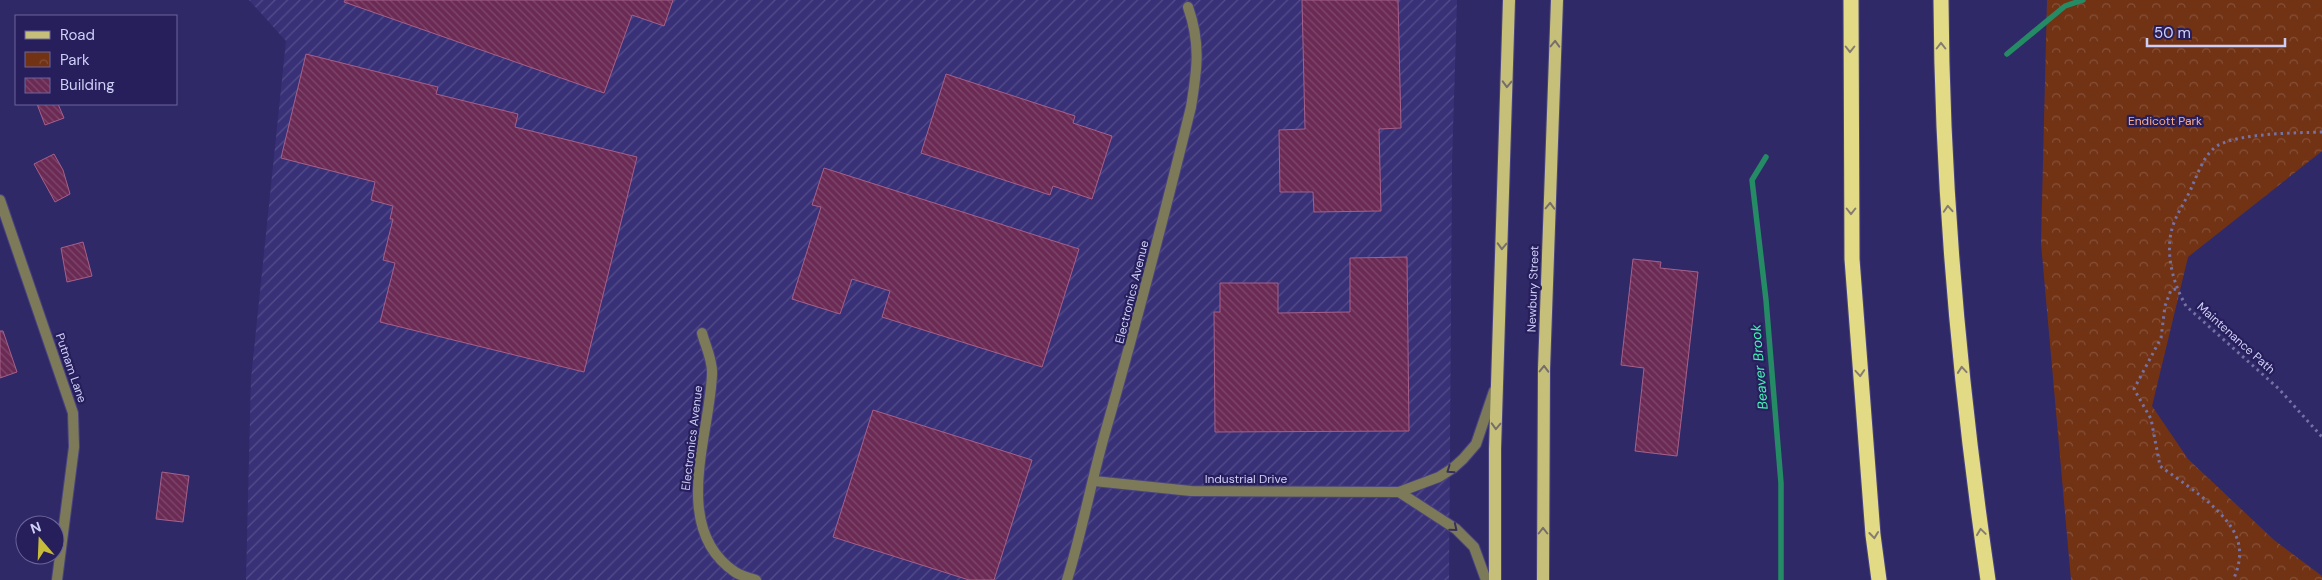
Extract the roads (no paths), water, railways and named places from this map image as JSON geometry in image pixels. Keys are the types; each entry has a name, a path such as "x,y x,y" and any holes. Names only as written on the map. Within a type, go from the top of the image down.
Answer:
{"highway":[{"path":"1851,0 1852,259 1879,580"},
{"path":"1941,0 1947,206 1970,458 1988,580"}],"main road":[{"path":"1495,580 1497,383 1509,0"},
{"name":"Newbury Street","path":"1543,580 1544,368 1557,0"}],"street":[{"name":"Electronics Avenue","path":"1066,580 1081,534 1191,107 1198,66 1195,26 1188,7"},
{"name":"Putnam Lane","path":"0,200 73,413 74,448 58,580"},
{"name":"Electronics Avenue","path":"702,333 712,372 697,487 698,507 704,530 722,562 736,573 756,580"},
{"name":"Industrial Drive","path":"1094,481 1191,491 1398,492 1439,477 1463,459 1476,444 1497,383"},
{"path":"1398,492 1456,529 1474,547 1486,580"}],"waterway":[{"name":"Beaver Brook","path":"2007,54 2065,6 2083,0"},
{"name":"Beaver Brook","path":"1766,157 1752,180 1766,300 1781,483 1781,580"}],"park label":[{"name":"Endicott Park","path":"2165,121"}]}
